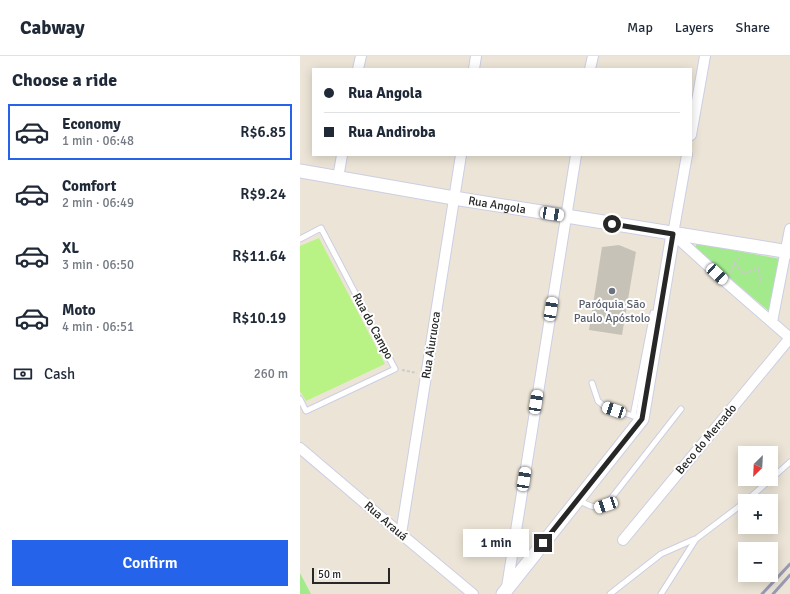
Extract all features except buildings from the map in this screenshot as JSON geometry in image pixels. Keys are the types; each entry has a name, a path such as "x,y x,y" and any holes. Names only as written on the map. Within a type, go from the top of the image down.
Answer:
{"street":[{"path":"358,68 361,56"},
{"path":"474,68 476,56"},
{"path":"590,68 593,56"},
{"path":"692,129 705,56"},
{"path":"338,178 342,156"},
{"name":"Rua Aiuruoca","path":"401,534 461,156"},
{"path":"505,591 576,156"},
{"path":"505,591 578,499 637,418 687,156"},
{"name":"Rua Angola","path":"300,171 673,234 788,251"},
{"path":"772,322 788,251 790,229"},
{"path":"673,234 790,338"},
{"name":"Beco do Mercado","path":"623,540 790,338"},
{"name":"Rua Arauá","path":"300,448 473,594"}],"lane":[{"name":"Rua do Campo","path":"300,239 321,228 395,368 306,411 300,399"},
{"path":"592,383 598,401 604,406 637,418 654,308"},
{"path":"578,499 590,506 598,508 606,505 681,409"},
{"path":"778,473 790,462"},
{"path":"754,494 763,486"},
{"path":"610,594 661,554 696,539 738,507"},
{"path":"662,594 696,539"}],"path":[{"path":"728,284 734,263 751,246"},
{"path":"734,263 744,274 758,268 761,284"},
{"path":"395,368 426,375"}],"green space":[{"path":"319,238 385,364 306,401 300,391 300,246"},
{"path":"697,243 780,259 771,313 695,248"},
{"path":"300,573 311,594 300,594"}],"railway":[{"path":"762,594 790,564"},
{"path":"773,594 790,575"}],"place":[{"name":"Paróquia São Paulo Apóstolo","path":"612,291"}],"route":[{"path":"543,543 642,419 673,234 612,224"}]}
